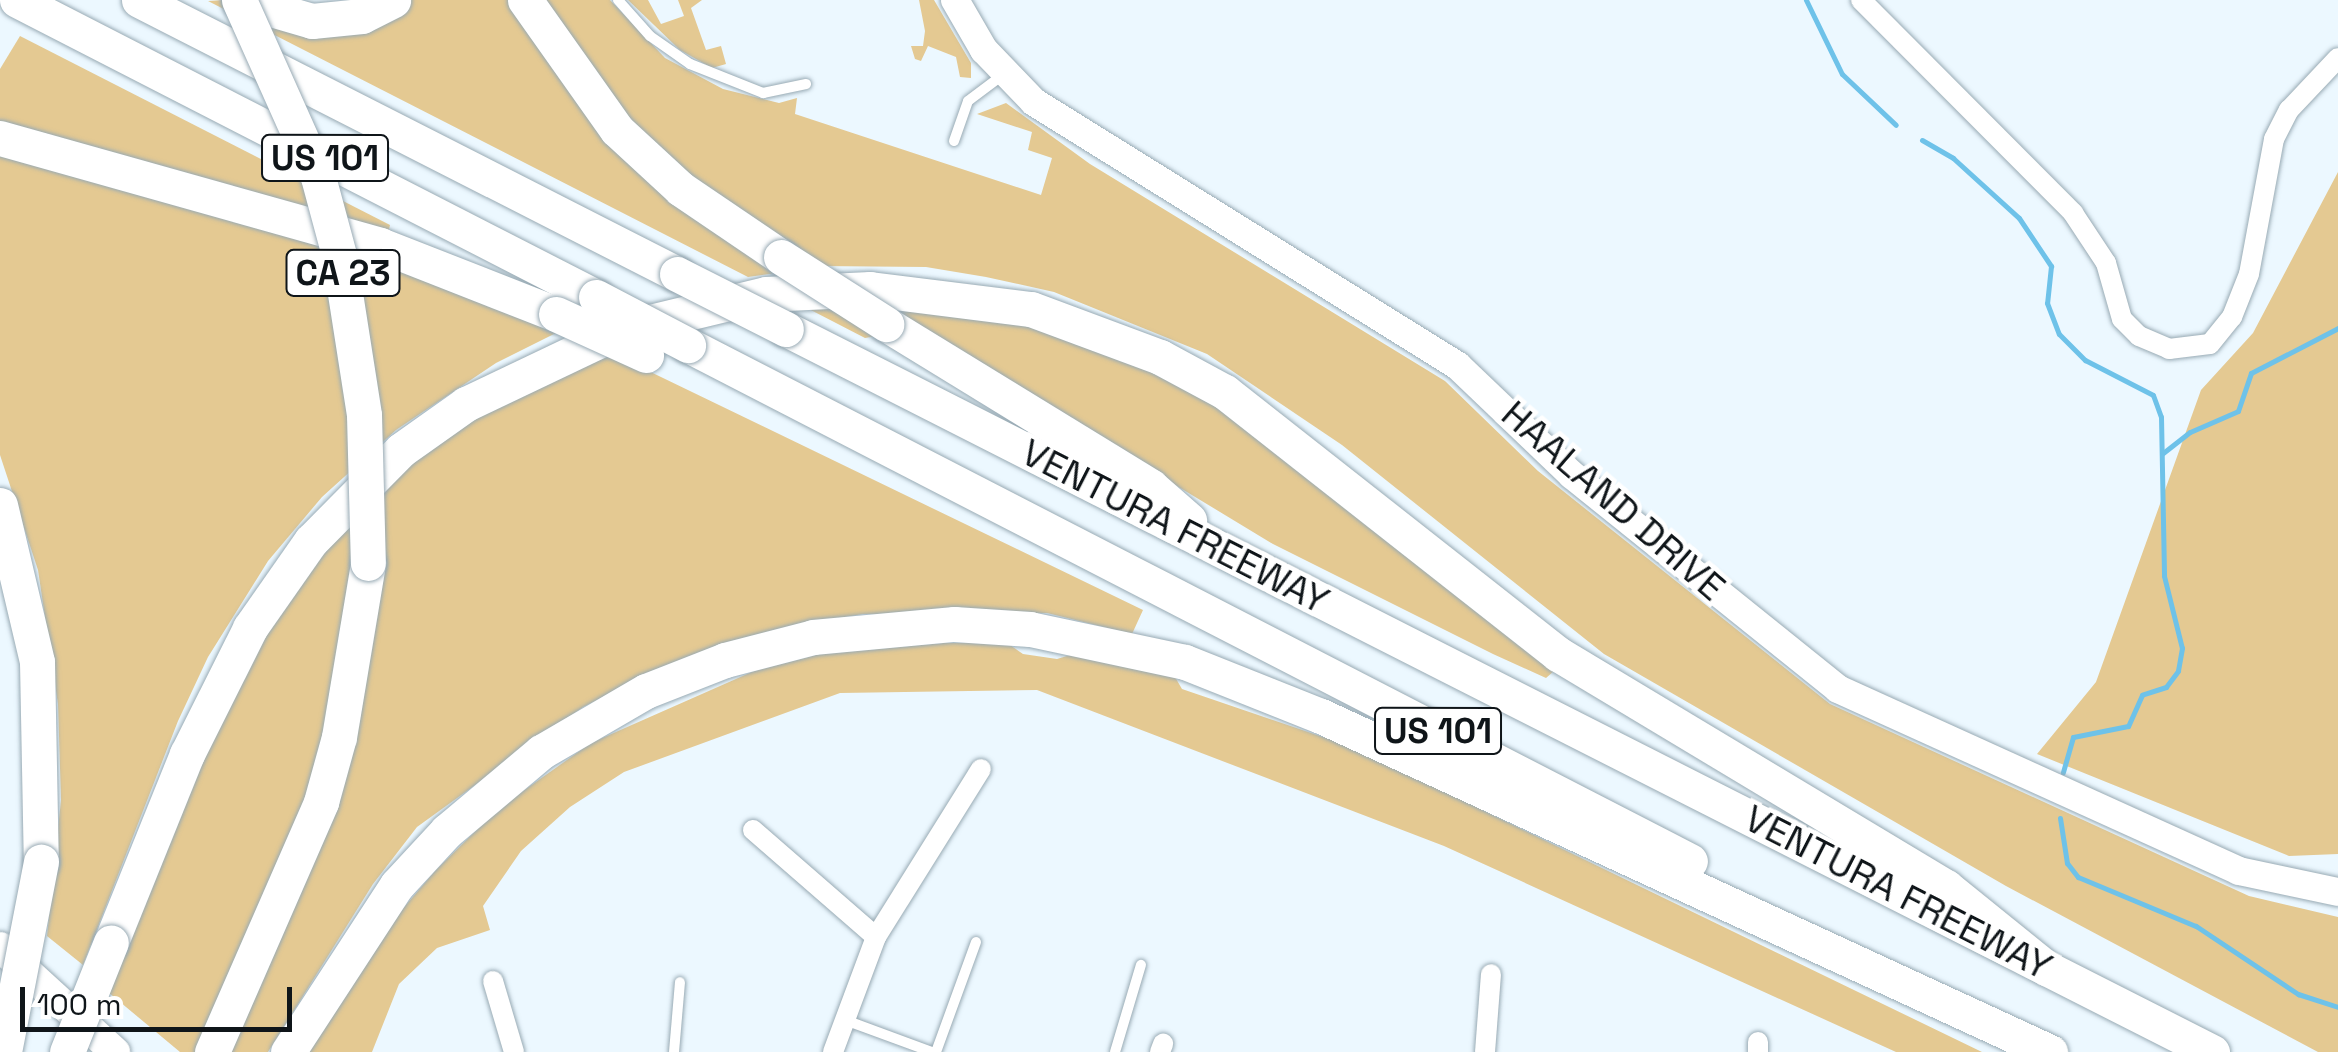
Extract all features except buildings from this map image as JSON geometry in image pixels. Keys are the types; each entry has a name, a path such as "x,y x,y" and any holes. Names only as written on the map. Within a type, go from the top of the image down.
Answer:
{"highway":[{"name":"VENTURA FREEWAY","path":"17,0 2060,1052"},
{"name":"VENTURA FREEWAY","path":"140,0 2212,1052"},
{"path":"240,0 312,22 362,16 393,0"},
{"name":"CA 23","path":"220,1037 321,802 339,738 368,563 364,415 339,255 318,177 240,0"},
{"path":"525,0 617,130 681,189 886,324 1150,486 1228,554"},
{"path":"0,138 380,244 556,314 646,355 817,410"},
{"path":"68,1052 188,754 250,628 311,541 401,450 466,404 624,328 766,294 870,289 1031,309 1160,357 1225,392 1558,654 1946,887 2046,968"},
{"path":"0,505 37,662 41,862 4,1052"},
{"path":"288,1052 396,885 447,831 541,752 646,691 725,660 813,638 954,624 1104,642 1202,669 1321,716 2050,1052"}],"main road":[{"path":"0,948 115,1052"}],"street":[{"name":"HAALAND DRIVE","path":"954,0 1005,74 1062,122 1458,366 1572,476 1838,689 2239,871 2338,892"},
{"path":"1861,0 2089,231 2122,319 2135,333 2187,351 2210,344 2232,317 2248,274 2274,139 2290,110 2338,58"},
{"path":"833,1052 876,938 982,769"},
{"path":"753,830 876,938"},
{"path":"1485,1052 1491,974"},
{"path":"493,980 514,1052"}],"lane":[{"path":"618,0 650,36 734,83 776,94 806,84"},
{"path":"954,141 968,101 1005,74"},
{"path":"845,1020 934,1052 976,942"},
{"path":"1115,1052 1140,965"},
{"path":"674,1052 680,982"}],"shaded area":[{"path":"225,0 272,16 401,0 511,0 537,44 785,272 748,277 208,1"},
{"path":"535,0 610,0 665,58 723,89 779,103 797,98 795,114 1041,195 1052,158 1028,150 1032,132 977,114 1006,103 1090,164 1445,381 1538,471 1830,704 2249,896 2338,917 2338,1052 2318,1052 2006,886 1604,654 1342,445 1207,354 1054,292 926,267 819,266 728,208 611,106"},
{"path":"628,0 648,0 661,24 684,16 678,0 702,0 691,8 706,50 721,46 726,64 712,68 680,50"},
{"path":"919,0 934,0 971,63 971,78 960,77 956,57 928,46 921,61 915,59 911,46 923,46 925,31"},
{"path":"20,36 390,225 387,238 0,126 0,69"},
{"path":"0,152 366,255 560,331 496,363 396,430 322,497 268,561 208,657 178,721 83,965 47,936 61,800 58,704 38,570 0,455"},
{"path":"2338,172 2338,854 2289,856 2037,754 2096,682 2201,390 2253,333"},
{"path":"805,307 943,309 1038,328 1113,352 1205,397 1554,671 1546,678 1273,544 1081,428 887,334 865,338"},
{"path":"603,349 1143,610 1132,634 1047,613 863,614 793,626 666,666 583,707 417,827 373,884 268,1052 180,1052 108,992 224,702 303,570 410,461 470,418"},
{"path":"943,643 1007,643 1023,654 1057,659 1080,652 1175,677 1182,689 1352,747 1982,1052 1896,1052 1444,846 1037,690 840,693 624,772 570,807 521,851 483,906 490,930 437,948 399,984 372,1052 308,1052 372,945 435,871 499,808 591,743 754,671 820,654"}],"waterway":[{"path":"1806,0 1842,74 1896,125"},
{"path":"1922,140 1953,158 2019,218 2051,266 2047,303 2059,334 2085,360 2153,395 2161,417 2164,576 2182,648 2178,671 2166,687 2142,695 2128,726 2073,737 2063,773"},
{"path":"2163,453 2190,432 2238,411 2251,373 2338,328"},
{"path":"2060,818 2067,863 2078,877 2196,926 2298,994 2338,1007"}]}
